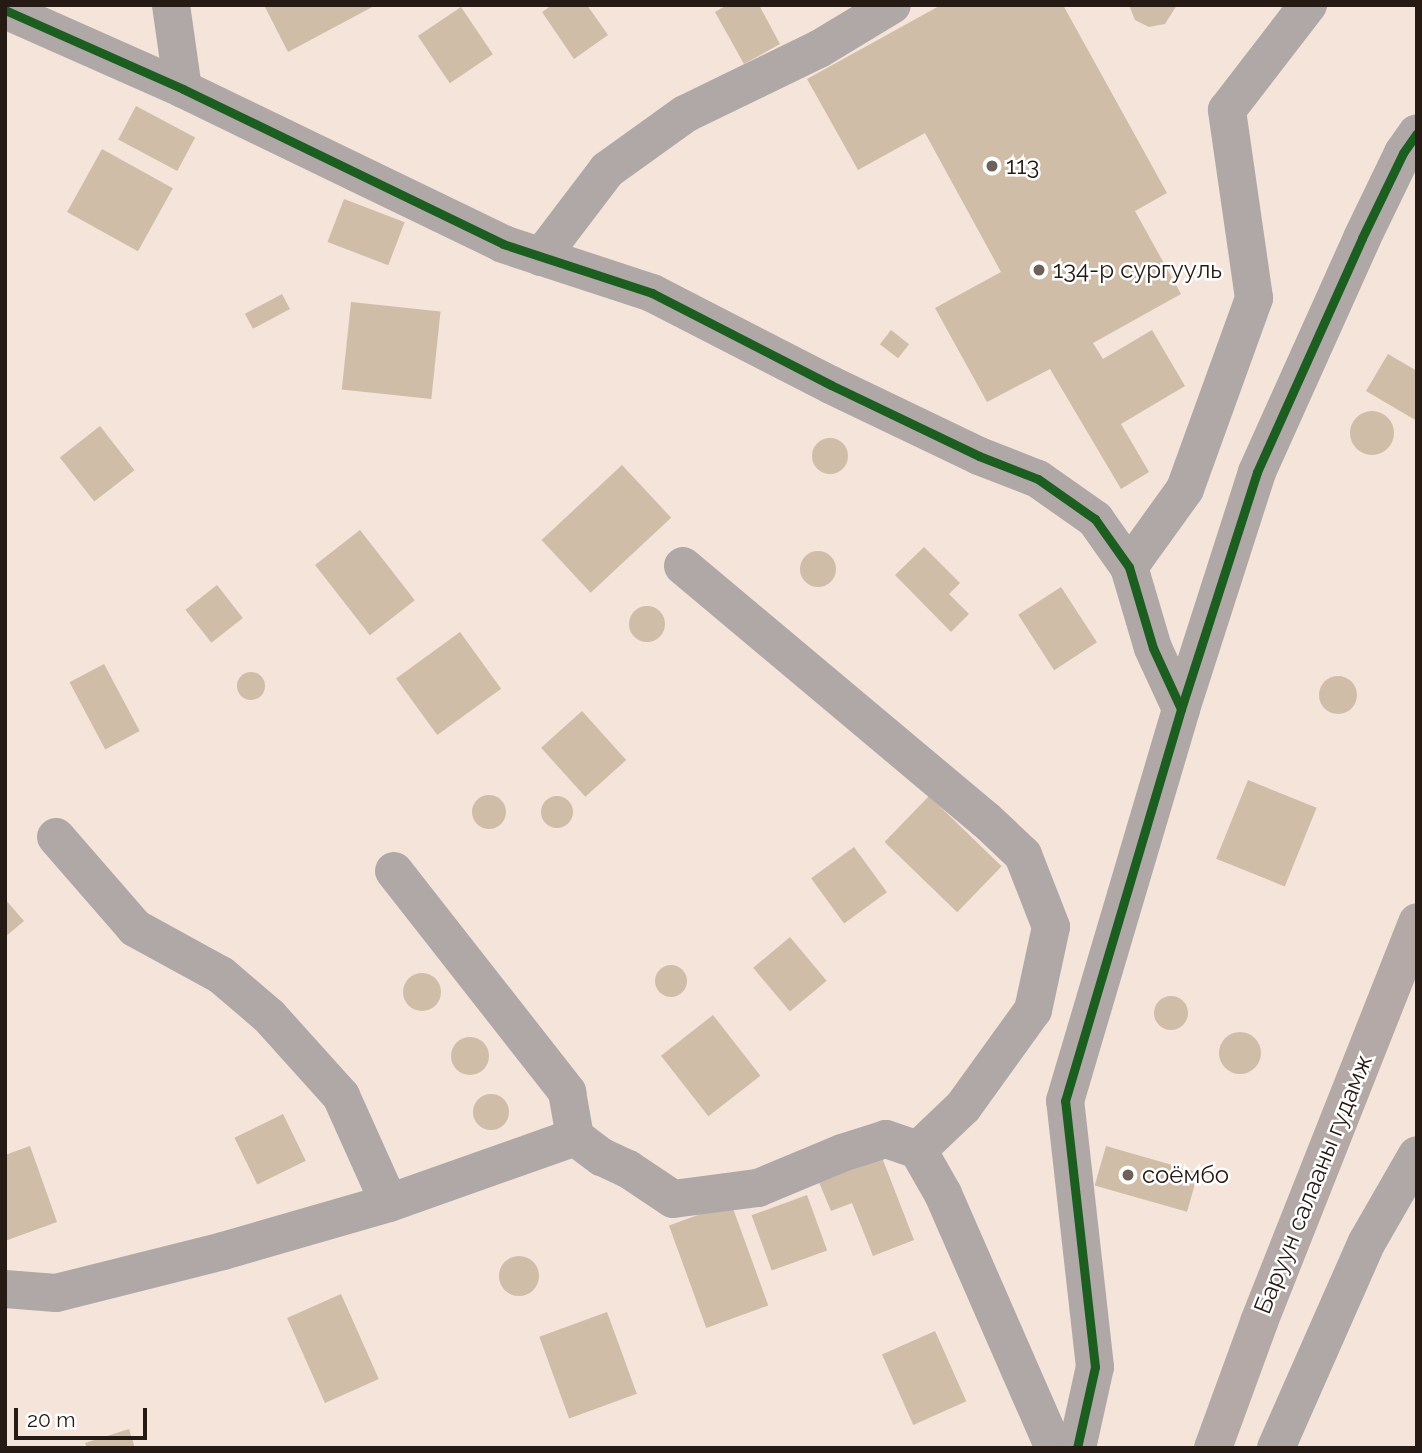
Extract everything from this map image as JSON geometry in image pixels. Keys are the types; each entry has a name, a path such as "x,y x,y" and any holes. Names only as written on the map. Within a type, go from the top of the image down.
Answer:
{"main road":[{"name":"Баруун салааны гудамж","path":"1213,1448 1258,1322 1417,922"}],"street":[{"path":"171,5 183,89"},
{"path":"541,257 607,170 685,114 819,49 892,5"},
{"path":"1129,567 1185,489 1254,298 1227,110 1308,5"},
{"path":"5,10 183,89 503,244 652,293 843,391 979,456 1038,478 1095,519 1129,567 1153,649 1181,709"},
{"path":"1077,1448 1095,1367 1065,1101 1181,709 1257,472 1362,238 1403,153 1417,132"},
{"path":"683,566 986,820 1023,855 1051,927 1033,1010 963,1107 918,1150"},
{"path":"55,837 135,928 221,975 287,1036 341,1096 389,1203"},
{"path":"394,871 567,1091 575,1137 673,1199 758,1188 842,1153 886,1139 918,1150 967,1246 1054,1448"},
{"path":"5,1289 56,1293 223,1251 389,1203 575,1137"},
{"path":"1276,1448 1367,1242 1417,1155"}],"building":[{"path":"376,5 288,52 265,7"},
{"path":"552,5 587,5 608,35 574,59 542,12"},
{"path":"727,5 759,5 780,44 744,64 715,12"},
{"path":"941,5 1063,5 1167,193 1135,211 1181,294 1093,343 1103,359 1152,330 1185,386 1121,424 1149,472 1121,489 1050,369 987,402 935,308 1001,272 925,133 858,170 807,79"},
{"path":"1129,5 1177,5 1165,24 1149,27 1135,20"},
{"path":"461,7 493,54 450,83 418,36"},
{"path":"136,106 195,137 177,171 118,140"},
{"path":"102,149 173,188 138,251 67,212"},
{"path":"344,199 405,222 388,265 328,242"},
{"path":"282,294 290,309 253,329 245,314"},
{"path":"351,302 441,311 431,399 342,390"},
{"path":"891,330 909,344 898,358 880,344"},
{"path":"1388,354 1417,371 1417,421 1366,391"},
{"path":"1372,411 1381,412 1388,417 1393,424 1393,442 1388,449 1381,454 1372,455 1363,454 1356,449 1351,442 1350,433 1351,424 1356,417 1363,412"},
{"path":"100,426 134,470 94,502 60,457"},
{"path":"830,438 843,443 848,456 843,469 830,474 817,469 812,456 817,443"},
{"path":"622,465 671,518 591,593 542,540"},
{"path":"360,530 415,600 370,635 315,565"},
{"path":"924,547 960,583 949,594 969,614 951,632 895,575"},
{"path":"818,551 831,556 836,569 831,582 818,587 805,582 800,569 805,556"},
{"path":"217,585 243,618 211,643 185,610"},
{"path":"1061,587 1097,642 1054,670 1018,615"},
{"path":"647,606 660,611 665,624 660,637 647,642 634,637 629,624 634,611"},
{"path":"460,632 501,689 437,735 396,678"},
{"path":"104,664 140,731 105,749 70,682"},
{"path":"251,672 261,676 265,686 261,696 251,700 241,696 237,686 241,676"},
{"path":"1338,676 1352,681 1357,695 1352,709 1338,714 1324,709 1319,695 1324,681"},
{"path":"582,711 626,760 585,797 541,748"},
{"path":"1248,780 1317,808 1285,887 1216,859"},
{"path":"489,795 501,800 506,812 501,824 489,829 477,824 472,812 477,800"},
{"path":"557,796 569,800 573,812 569,824 557,828 545,824 541,812 545,800"},
{"path":"929,796 1002,866 957,912 885,842"},
{"path":"854,847 887,892 844,923 811,878"},
{"path":"5,899 24,921 5,937"},
{"path":"790,937 827,981 790,1012 753,968"},
{"path":"671,965 683,969 687,981 683,993 671,997 659,993 655,981 659,969"},
{"path":"422,973 436,978 441,992 436,1006 422,1011 408,1006 403,992 408,978"},
{"path":"1171,996 1183,1001 1188,1013 1183,1025 1171,1030 1159,1025 1154,1013 1159,1001"},
{"path":"713,1015 760,1076 708,1116 661,1056"},
{"path":"1240,1032 1255,1038 1261,1053 1255,1068 1240,1074 1225,1068 1219,1053 1225,1038"},
{"path":"470,1037 483,1043 489,1056 483,1069 470,1075 457,1069 451,1056 457,1043"},
{"path":"491,1094 503,1100 509,1112 503,1124 491,1130 479,1124 473,1112 479,1100"},
{"path":"283,1114 306,1161 257,1184 234,1138"},
{"path":"30,1146 57,1222 5,1241 5,1155"},
{"path":"1106,1146 1198,1172 1187,1212 1095,1185"},
{"path":"881,1155 914,1240 873,1256 852,1203 831,1211 818,1180"},
{"path":"807,1195 827,1250 772,1271 752,1215"},
{"path":"731,1203 768,1305 706,1328 669,1226"},
{"path":"519,1256 533,1262 539,1276 533,1290 519,1296 505,1290 499,1276 505,1262"},
{"path":"341,1294 379,1379 325,1403 287,1318"},
{"path":"607,1312 637,1394 569,1418 539,1337"},
{"path":"935,1331 966,1401 913,1425 882,1355"},
{"path":"129,1429 135,1448 87,1448 85,1443"}],"cycle path":[{"path":"5,10 183,89 503,244 652,293 831,385 979,456 1038,479 1095,519 1129,567 1153,648 1181,709"},
{"path":"1077,1448 1095,1367 1065,1101 1181,709 1257,472 1362,238 1403,153 1417,133"}],"place":[{"name":"113","path":"992,166"},
{"name":"134-р сургууль","path":"1039,270"},
{"name":"соёмбо","path":"1128,1175"}]}
